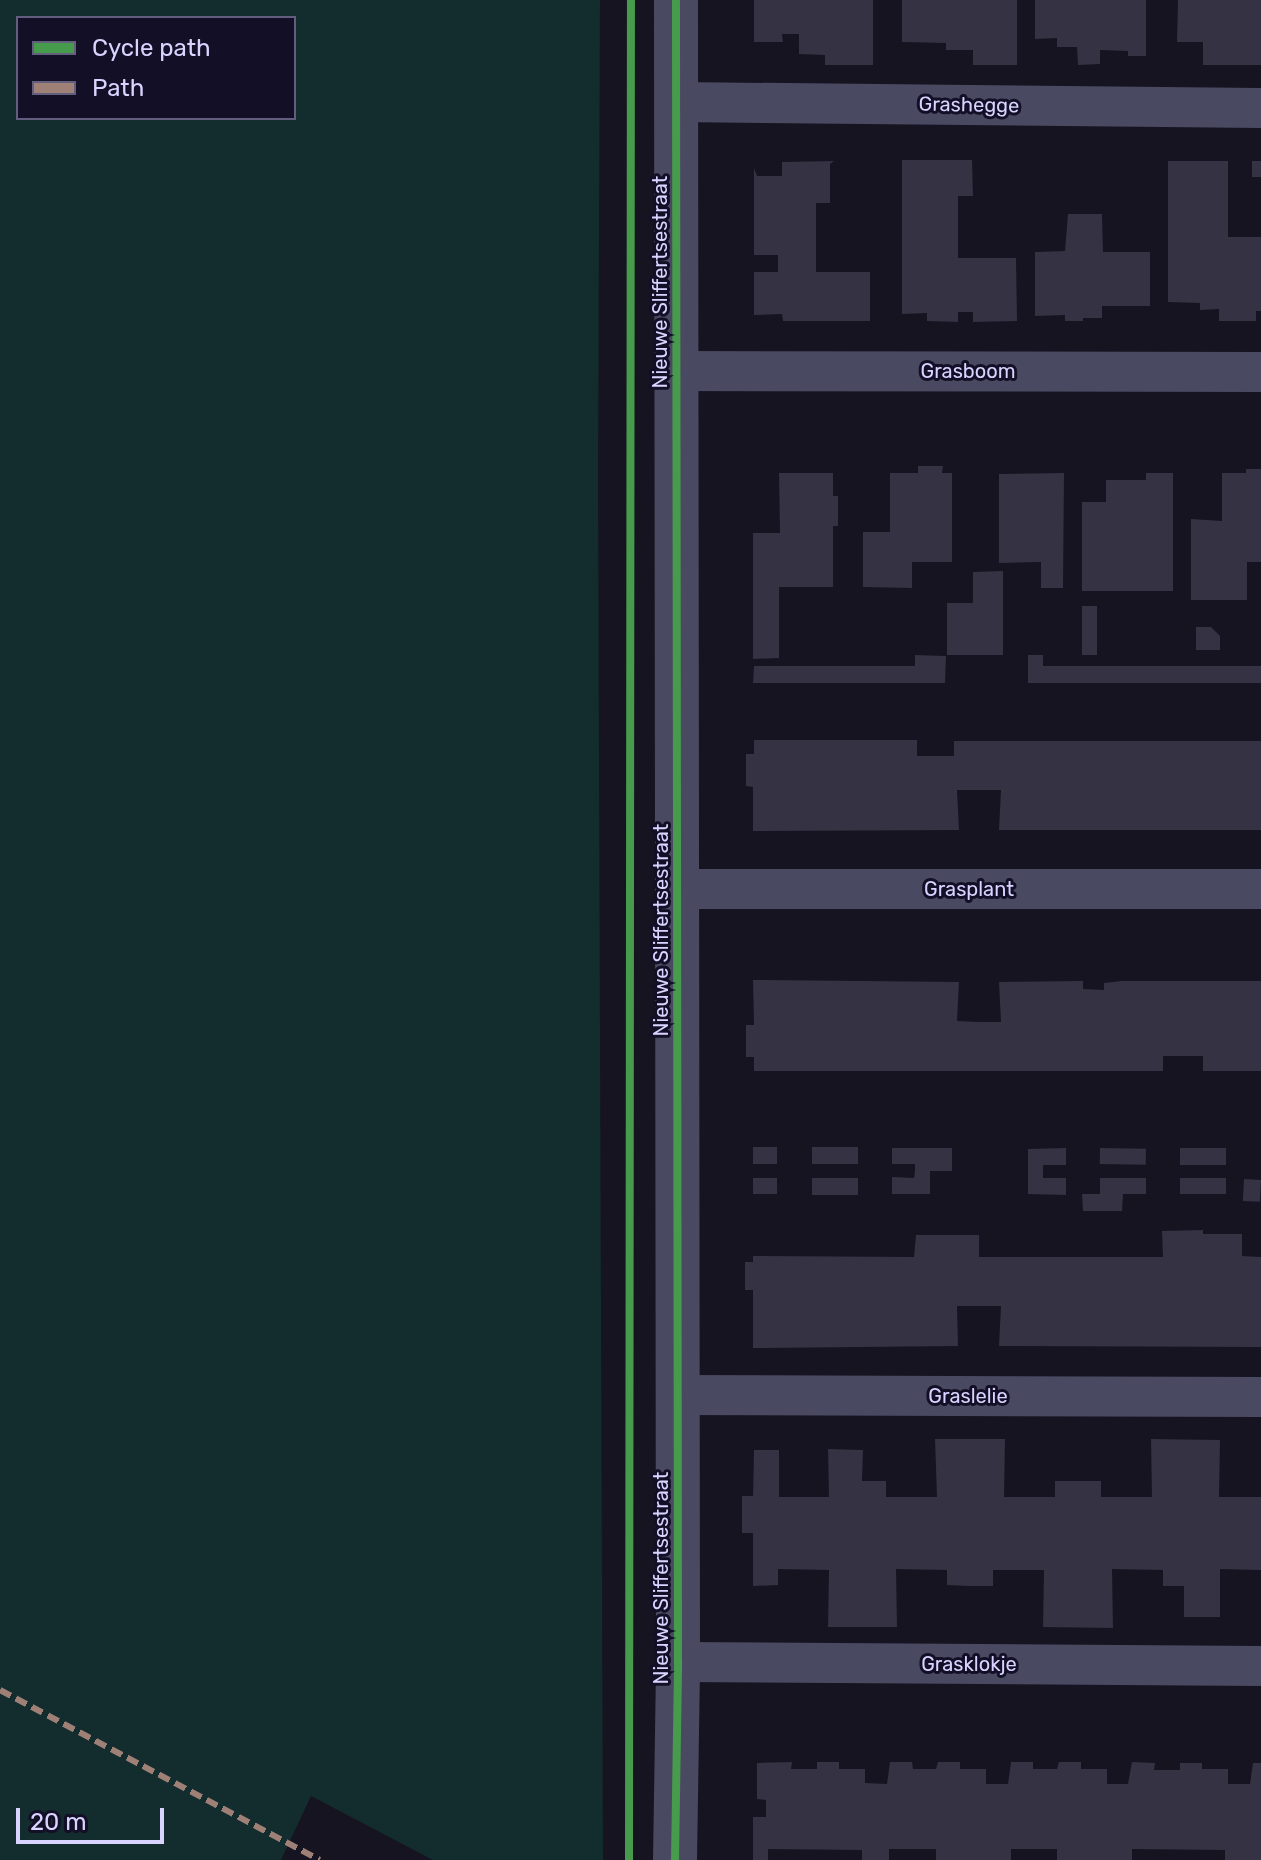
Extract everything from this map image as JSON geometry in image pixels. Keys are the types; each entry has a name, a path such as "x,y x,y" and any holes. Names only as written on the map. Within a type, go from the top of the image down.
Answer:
{"street":[{"name":"Nieuwe Sliffertsestraat","path":"675,1860 678,1662 676,0"},
{"name":"Grashegge","path":"677,102 1261,108"},
{"name":"Grasboom","path":"675,371 1261,372"},
{"name":"Grasplant","path":"677,889 1261,889"},
{"name":"Graslelie","path":"676,1395 1261,1397"},
{"name":"Grasklokje","path":"678,1662 1261,1666"}],"green space":[{"path":"0,0 600,0 598,477 603,1860 433,1860 311,1796 281,1860 0,1860"}],"building":[{"path":"754,0 873,0 873,65 825,65 825,55 799,54 799,34 782,34 783,42 754,42"},
{"path":"902,0 1017,0 1017,65 973,65 973,50 946,50 946,43 902,42"},
{"path":"1035,0 1146,0 1146,56 1128,56 1128,51 1100,50 1100,64 1078,65 1077,47 1057,47 1057,38 1035,39"},
{"path":"1178,0 1261,0 1261,65 1203,65 1203,42 1177,42"},
{"path":"902,160 972,160 973,196 958,196 958,258 1016,258 1017,321 973,322 973,312 958,312 958,322 927,321 927,313 902,314"},
{"path":"834,161 830,164 830,203 816,203 816,272 870,272 870,321 783,321 782,314 754,315 754,272 778,272 778,255 754,255 754,168 757,176 782,176 782,162"},
{"path":"1168,161 1228,161 1228,237 1261,237 1261,311 1256,311 1256,321 1219,321 1219,309 1200,310 1200,303 1168,302"},
{"path":"1252,161 1261,161 1261,177 1252,177"},
{"path":"1068,214 1102,214 1103,252 1150,252 1150,306 1102,306 1102,318 1083,318 1083,321 1065,321 1065,315 1035,316 1035,252 1065,251"},
{"path":"918,466 943,466 942,473 952,473 952,562 912,562 912,588 863,587 863,532 890,532 890,473 918,473"},
{"path":"1246,469 1261,469 1261,562 1247,562 1247,600 1191,600 1191,519 1222,521 1222,473 1246,473"},
{"path":"779,473 833,473 833,496 838,496 838,526 833,526 833,587 779,587 779,658 753,659 753,533 780,533"},
{"path":"1064,473 1063,588 1041,588 1041,562 999,563 999,474"},
{"path":"1146,473 1173,473 1173,591 1082,591 1082,502 1106,502 1106,480 1146,480"},
{"path":"1003,571 1003,655 947,655 947,603 973,603 973,572"},
{"path":"1082,606 1097,606 1097,655 1082,655"},
{"path":"1196,627 1211,627 1220,636 1220,650 1196,650"},
{"path":"915,655 946,656 945,683 753,683 754,666 915,666"},
{"path":"1028,655 1043,655 1043,666 1261,666 1261,683 1028,683"},
{"path":"754,740 917,740 917,756 954,756 954,741 1261,741 1261,830 999,830 1001,790 957,790 959,830 753,831 753,787 746,786 746,754 754,754"},
{"path":"753,980 959,982 957,1021 979,1022 1001,1022 999,982 1083,981 1083,989 1104,990 1104,983 1122,981 1261,981 1261,1071 1203,1071 1203,1056 1163,1056 1163,1071 754,1071 754,1057 746,1057 746,1025 754,1025"},
{"path":"753,1147 777,1147 777,1164 753,1164"},
{"path":"812,1147 858,1147 858,1164 812,1164"},
{"path":"892,1148 952,1148 952,1171 930,1171 930,1194 892,1194 892,1177 914,1178 915,1164 892,1164"},
{"path":"1066,1148 1066,1165 1043,1165 1043,1178 1066,1178 1066,1195 1028,1194 1028,1149"},
{"path":"1100,1148 1146,1149 1146,1165 1100,1164"},
{"path":"1180,1148 1226,1148 1226,1165 1180,1165"},
{"path":"753,1178 777,1178 777,1194 753,1194"},
{"path":"812,1178 858,1178 858,1195 812,1195"},
{"path":"1100,1178 1146,1178 1146,1194 1123,1194 1122,1211 1083,1211 1082,1194 1100,1194"},
{"path":"1180,1178 1226,1178 1226,1194 1180,1194"},
{"path":"1244,1179 1261,1180 1260,1202 1243,1201"},
{"path":"1203,1230 1203,1234 1242,1234 1242,1256 1261,1257 1261,1347 999,1346 1001,1306 957,1306 958,1346 753,1348 753,1290 745,1290 745,1262 753,1262 753,1256 914,1257 916,1235 979,1235 979,1257 1163,1257 1162,1231"},
{"path":"935,1439 1005,1439 1004,1497 1055,1497 1055,1481 1101,1481 1101,1497 1152,1497 1151,1439 1220,1440 1219,1497 1261,1497 1261,1570 1220,1569 1220,1617 1184,1617 1184,1586 1163,1586 1163,1570 1112,1569 1113,1628 1043,1627 1044,1570 993,1570 993,1586 969,1586 947,1585 947,1570 896,1569 897,1627 828,1627 829,1570 778,1569 778,1585 753,1586 753,1533 742,1533 742,1496 753,1496 754,1450 779,1450 779,1497 829,1497 828,1449 863,1450 862,1481 886,1481 886,1497 937,1497"},
{"path":"792,1762 791,1769 817,1769 817,1762 839,1762 839,1769 865,1769 865,1783 887,1784 890,1762 912,1762 913,1769 936,1769 938,1762 960,1762 960,1769 986,1769 986,1784 1008,1784 1011,1762 1033,1762 1033,1769 1057,1769 1059,1762 1081,1762 1081,1769 1107,1769 1107,1784 1128,1784 1132,1762 1155,1763 1154,1770 1180,1770 1180,1763 1202,1763 1202,1769 1228,1769 1228,1784 1250,1784 1253,1763 1261,1763 1261,1860 1225,1860 1225,1850 1132,1849 1132,1860 1057,1860 1057,1849 1011,1849 1011,1860 936,1860 936,1849 889,1849 889,1860 862,1860 862,1850 768,1849 768,1860 753,1860 753,1817 766,1817 766,1800 757,1799 757,1763"}],"marked path":[{"path":"0,1690 320,1860"}],"cycle path":[{"path":"629,1860 631,0"},
{"path":"675,1860 678,1662 676,0"}]}
